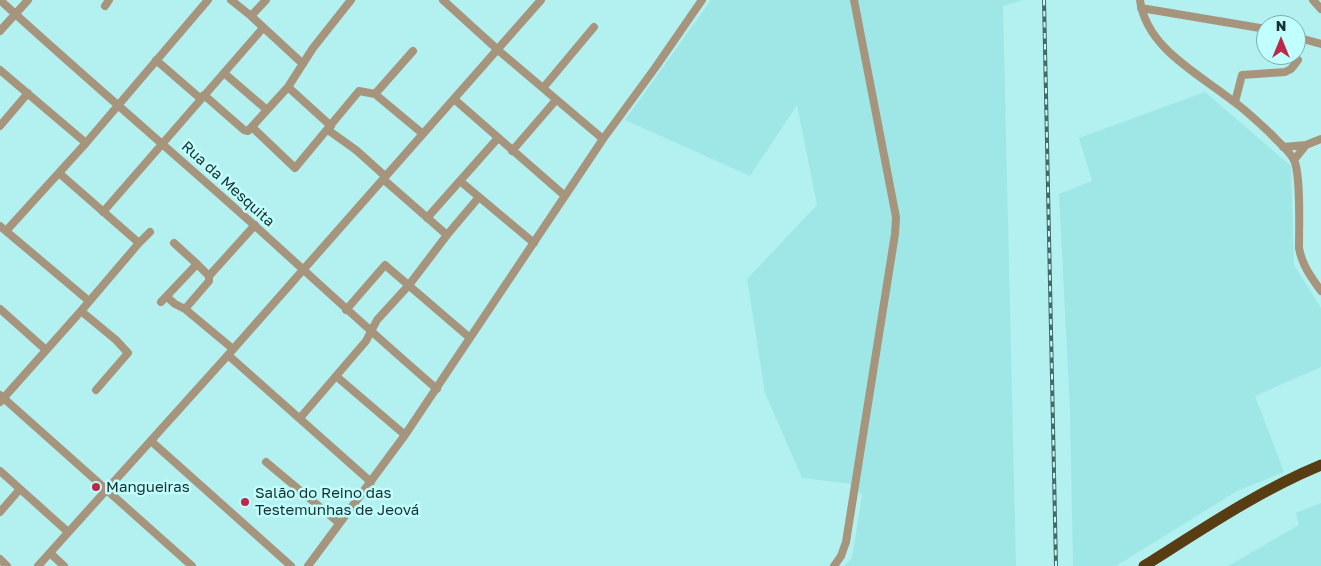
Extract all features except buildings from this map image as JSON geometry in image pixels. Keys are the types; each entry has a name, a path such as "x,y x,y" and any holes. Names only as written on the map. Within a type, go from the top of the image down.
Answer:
{"highway":[{"path":"1144,566 1229,512 1280,484 1321,465"},
{"path":"1156,566 1242,512 1321,473"}],"street":[{"name":"Rua da Mesquita","path":"0,0 436,389"},
{"path":"0,31 28,0"},
{"path":"89,301 3,228 59,173 86,143 208,0"},
{"path":"231,0 303,64"},
{"path":"251,16 266,0"},
{"path":"156,60 244,130 248,131 253,128 288,87 351,0"},
{"path":"308,566 406,435 603,139 701,0"},
{"path":"834,566 841,556 846,542 895,234 896,217 854,0"},
{"path":"1313,0 1321,9"},
{"path":"445,1 498,50 603,139"},
{"path":"38,566 231,352 498,50 537,2"},
{"path":"1256,26 1141,4 1144,17 1167,50 1235,102 1283,146 1294,160 1297,178 1301,258 1305,268 1321,290"},
{"path":"542,88 594,27"},
{"path":"103,212 263,28"},
{"path":"1306,40 1321,44"},
{"path":"375,94 414,51"},
{"path":"1235,102 1242,75 1285,72 1294,65"},
{"path":"0,70 86,143"},
{"path":"224,73 267,110"},
{"path":"288,87 447,235"},
{"path":"253,128 295,168 359,91 375,94 423,134"},
{"path":"0,126 28,94"},
{"path":"454,99 566,196"},
{"path":"512,151 556,100"},
{"path":"427,218 498,138"},
{"path":"1283,146 1306,145 1321,139"},
{"path":"1294,160 1306,145"},
{"path":"59,173 139,243"},
{"path":"460,180 534,242"},
{"path":"300,418 366,341 377,320 409,285 447,235 480,197"},
{"path":"185,309 209,281 209,276 254,226"},
{"path":"150,232 1,399 192,566"},
{"path":"174,243 209,276"},
{"path":"196,264 164,299 185,309 371,482"},
{"path":"346,310 385,265 470,338"},
{"path":"0,309 46,350"},
{"path":"81,311 116,340 128,353 96,390"},
{"path":"336,376 406,435"},
{"path":"151,441 292,566"},
{"path":"266,462 339,523"},
{"path":"0,471 68,532"},
{"path":"0,512 20,489"},
{"path":"50,553 64,566"},
{"path":"0,559 7,566"},
{"path":"178,566 184,559"}],"shaded area":[{"path":"711,0 1023,0 1003,6 1016,566 844,566 852,558 862,495 851,484 802,478 765,393 747,279 817,205 797,105 750,176 625,120"},
{"path":"1205,92 1291,166 1294,265 1321,308 1321,367 1255,396 1284,472 1237,491 1116,566 1073,566 1070,411 1059,194 1092,181 1079,138"},
{"path":"1321,503 1321,566 1228,566 1299,525 1296,513"}],"railway":[{"path":"1044,0 1056,566"}],"place":[{"name":"Mangueiras","path":"96,487"},
{"name":"Salão do Reino das Testemunhas de Jeová","path":"245,502"}]}
